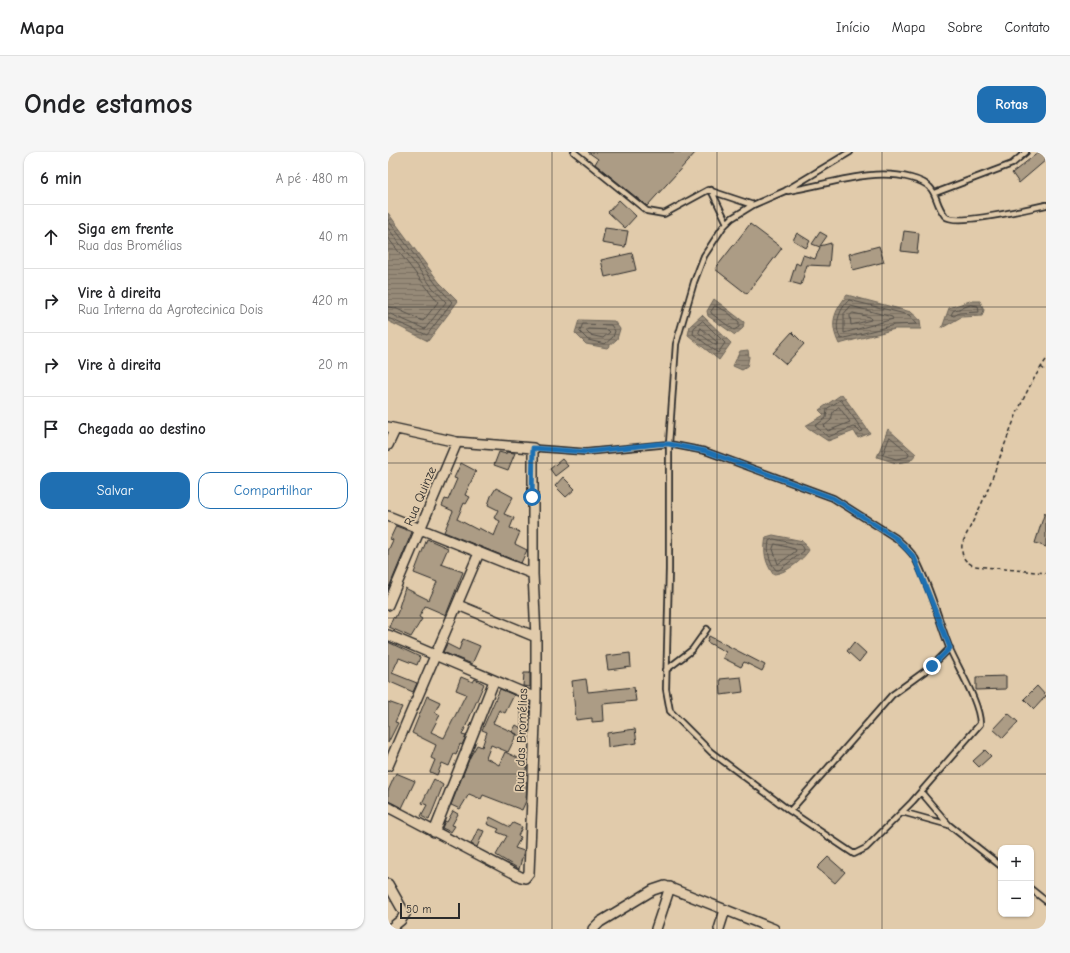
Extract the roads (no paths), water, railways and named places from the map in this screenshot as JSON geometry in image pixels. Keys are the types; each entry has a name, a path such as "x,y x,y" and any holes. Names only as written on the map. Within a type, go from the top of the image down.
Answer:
{"street":[{"path":"388,445 391,429 457,442 533,448"},
{"name":"Rua Quinze","path":"388,605 457,442"},
{"name":"Rua das Bromélias","path":"388,807 521,876 528,876 530,873 536,698 536,637 533,574 533,448"},
{"path":"388,516 533,574"},
{"path":"388,766 434,655 458,605 479,553"},
{"path":"458,605 536,637"},
{"path":"388,635 536,698"},
{"path":"434,832 494,681"},
{"path":"388,884 405,914 394,927"},
{"path":"593,929 600,922 653,890 664,886 774,929"},
{"path":"656,929 670,888"},
{"path":"719,929 725,910"}],"lane":[{"path":"574,152 647,211 653,213 664,214 706,191 711,190 753,205"},
{"path":"533,448 586,452 669,444 705,451 833,498 896,538 914,557 950,648 978,711 980,724 921,792 866,848 854,854 790,811 711,752 670,711 666,689 669,570 669,444 676,344 694,282 704,256 727,222 753,205 785,191 850,152"},
{"path":"935,193 1012,164 1026,152"},
{"path":"785,191 873,174 900,175 913,178 932,188 944,214 950,219 973,218 1046,205"},
{"path":"711,190 727,222"},
{"path":"666,670 692,650 707,629"},
{"path":"790,811 892,695 932,666 950,648"},
{"path":"921,792 949,825 998,864"},
{"path":"902,812 949,825"},
{"path":"1034,891 1046,901"}],"water":[{"path":"388,213 439,282 458,301 428,341 388,321"},
{"path":"847,295 911,312 920,320 921,329 895,329 839,344 834,330 834,318 836,312"},
{"path":"714,299 744,322 743,328 735,335 708,316 707,311"},
{"path":"970,301 980,301 984,310 982,316 961,317 942,328 949,308"},
{"path":"702,315 731,343 719,360 688,335 690,326"},
{"path":"579,320 614,321 620,329 617,339 607,348 586,344 575,333"},
{"path":"748,350 749,357 747,367 742,370 733,366 740,351"},
{"path":"842,394 870,433 858,438 854,431 828,441 805,426 824,415 819,410"},
{"path":"888,429 916,454 910,461 896,463 877,457"},
{"path":"773,535 803,541 809,550 803,558 793,566 783,572 773,574 766,561 765,547 766,537"}]}
